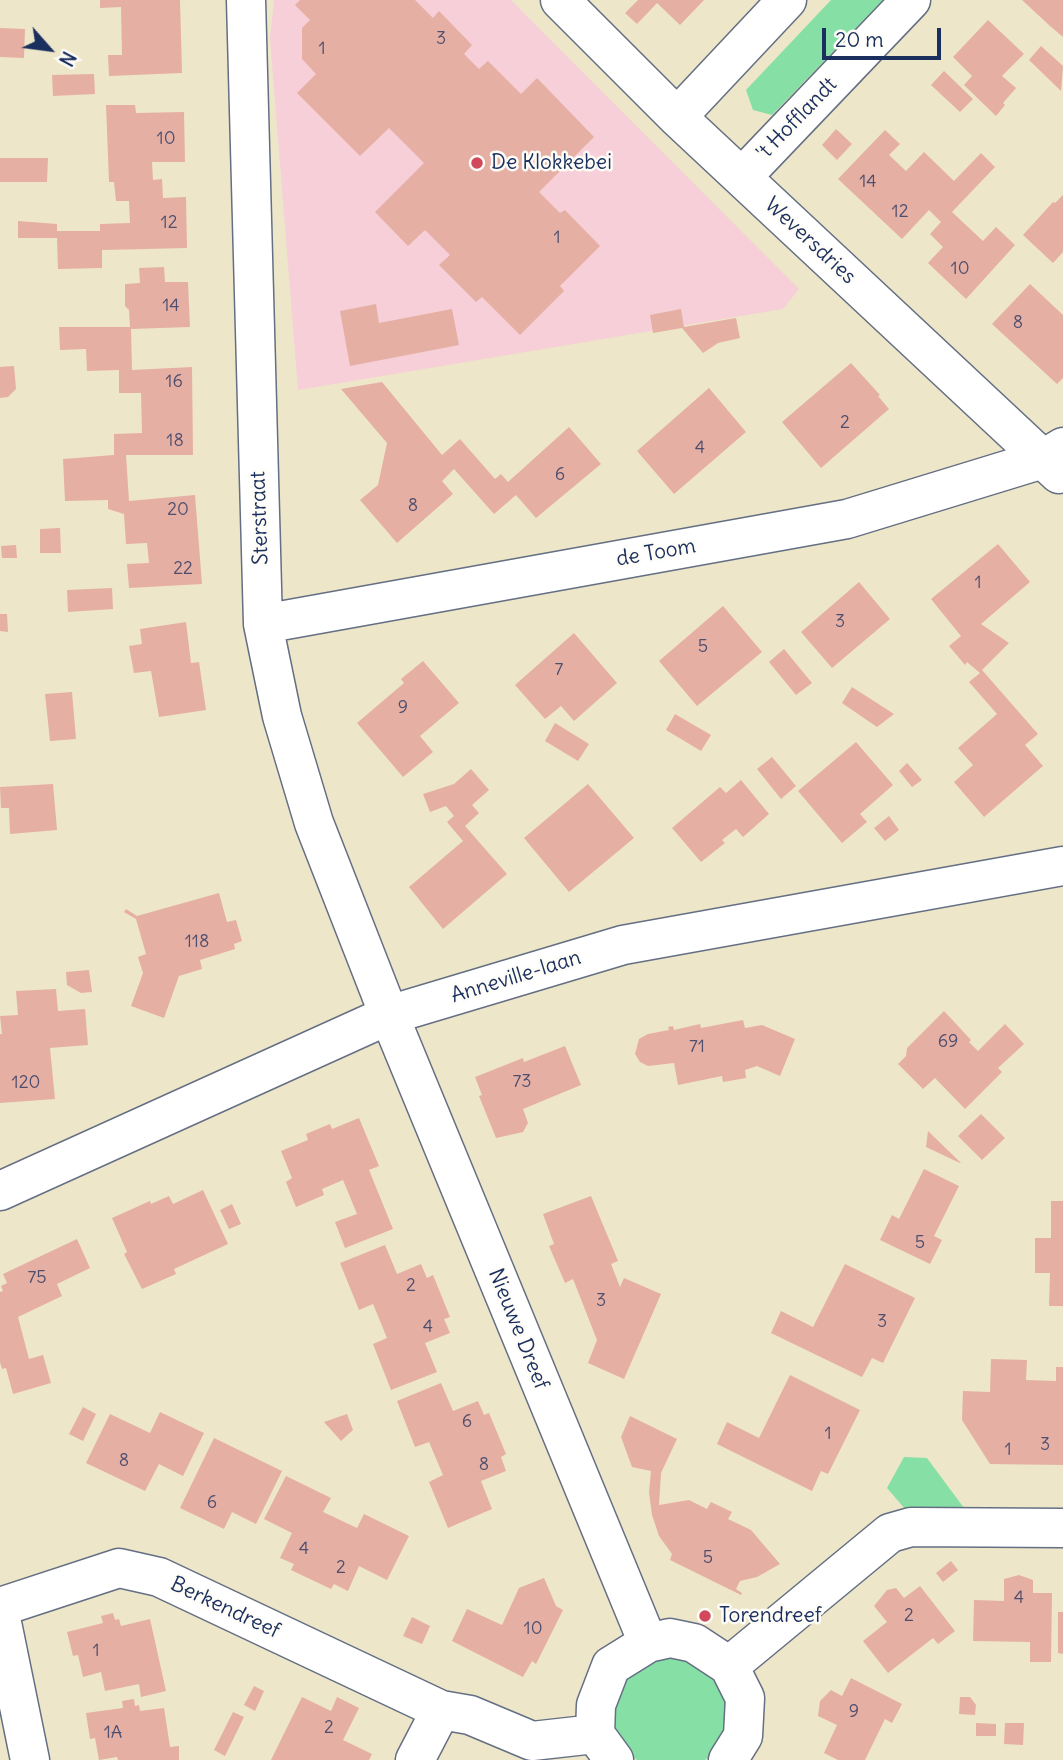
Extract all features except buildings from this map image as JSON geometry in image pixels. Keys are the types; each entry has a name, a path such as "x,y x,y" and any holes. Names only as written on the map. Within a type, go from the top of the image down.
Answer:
{"street":[{"name":"Sterstraat","path":"246,0 263,624 282,716 314,822 389,1015"},
{"name":"Weversdries","path":"560,0 741,177 1056,461"},
{"path":"677,117 787,0"},
{"name":"'t Hofflandt","path":"741,177 911,0"},
{"name":"de Toom","path":"263,624 847,519 1056,461"},
{"name":"Anneville-laan","path":"0,1191 389,1015 623,945 1063,866"},
{"name":"Nieuwe Dreef","path":"389,1015 648,1643"},
{"path":"729,1666 890,1533 911,1527 1063,1528"},
{"name":"Berkendreef","path":"0,1607 119,1568 159,1577 441,1710 470,1715 532,1741 604,1747"},
{"path":"0,1613 30,1760"},
{"path":"604,1747 596,1706 611,1666 648,1643 670,1639 694,1643 729,1666 745,1698 743,1735 728,1760"},
{"path":"415,1760 441,1710"}],"shaded area":[{"name":"De Klokkebei","path":"274,0 511,0 799,289 783,309 298,390 270,38"}],"green space":[{"path":"831,0 883,0 772,115 753,110 746,90"},
{"path":"904,1457 927,1458 964,1508 964,1515 911,1516 887,1488"},
{"path":"688,1655 726,1689 726,1728 719,1746 705,1760 637,1760 628,1753 617,1737 611,1718 621,1680 651,1656"}],"place":[{"name":"De Klokkebei","path":"477,163"},
{"name":"Torendreef","path":"705,1616"}]}
